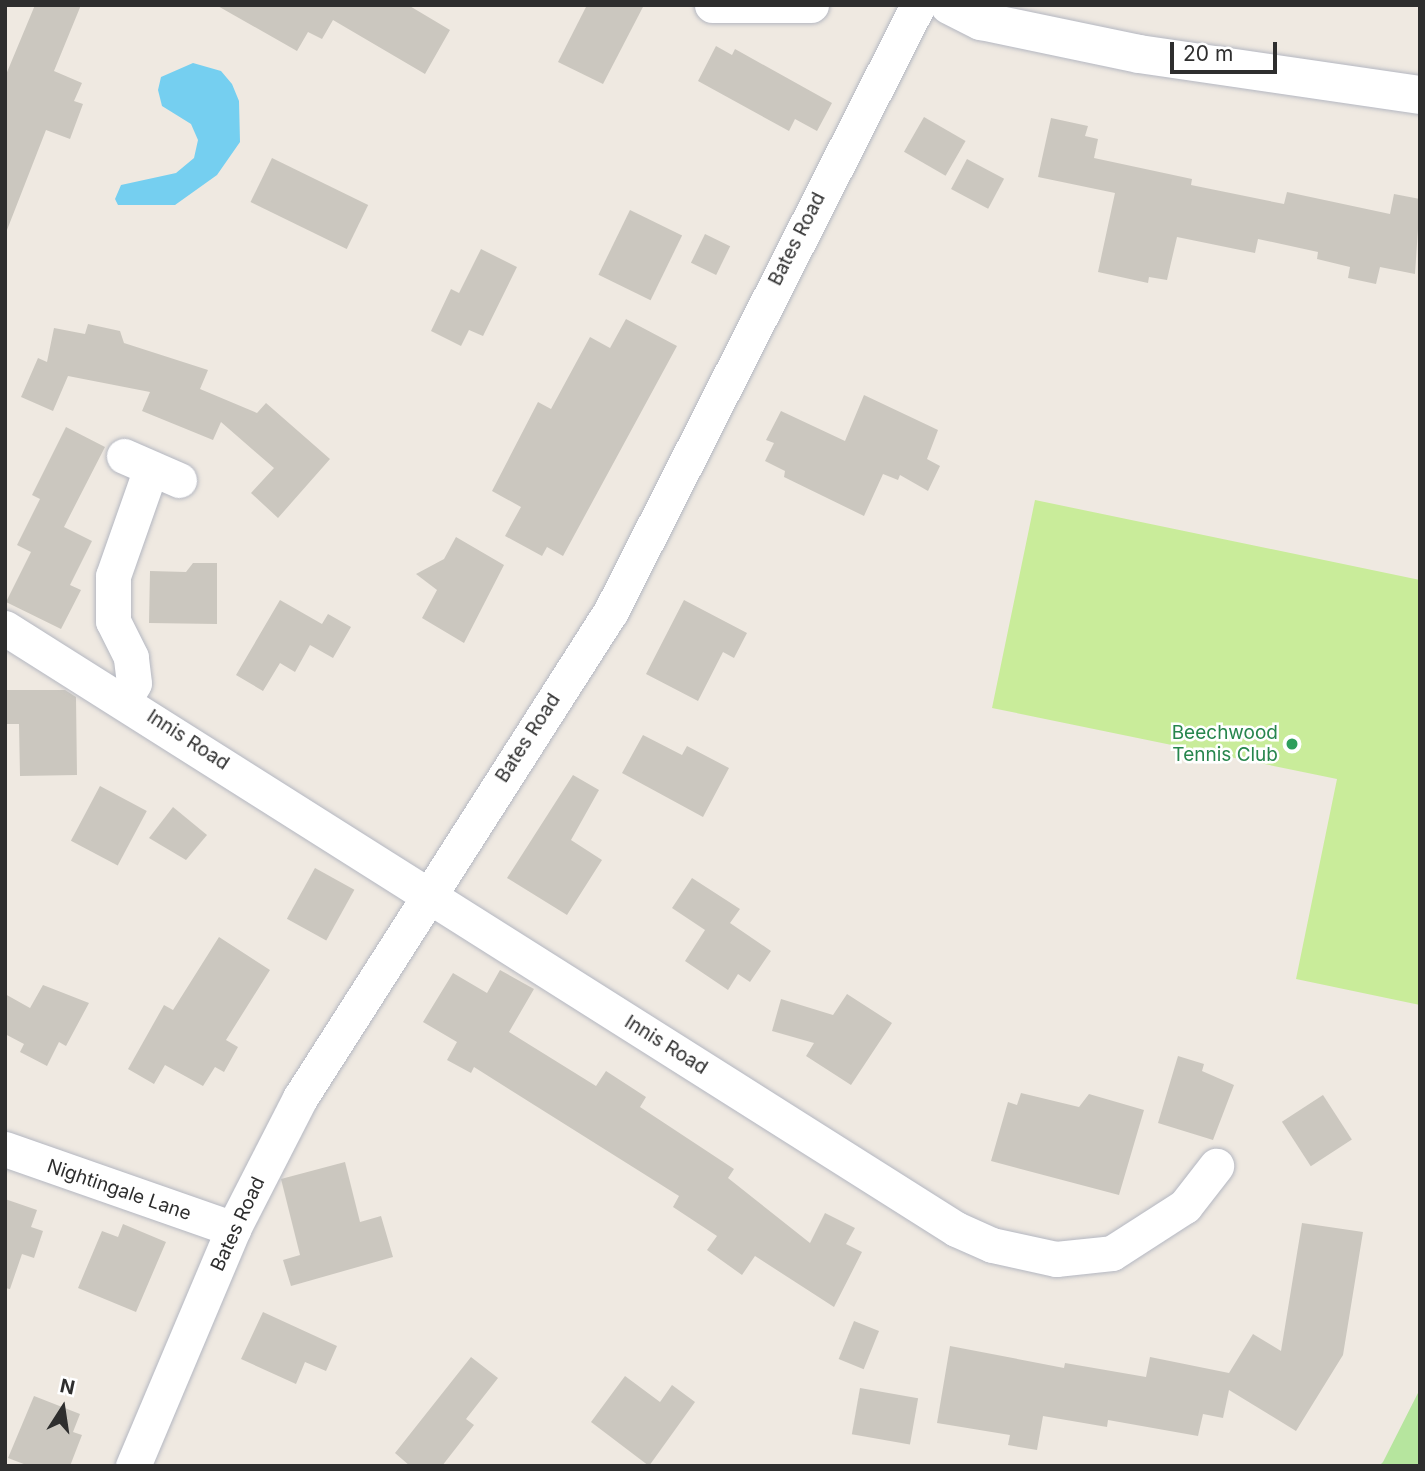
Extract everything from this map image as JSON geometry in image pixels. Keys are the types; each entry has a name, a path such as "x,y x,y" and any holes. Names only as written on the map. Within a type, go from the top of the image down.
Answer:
{"street":[{"path":"712,5 811,5"},
{"name":"Bates Road","path":"133,1466 233,1229 300,1098 431,899 501,779 611,611 918,5"},
{"path":"949,5 981,21 1139,54 1382,86"},
{"path":"1031,5 1420,94"},
{"name":"Innis Road","path":"125,699 134,683 131,657 113,621 113,576 152,468"},
{"name":"Innis Road","path":"5,628 125,699 431,899 956,1229 992,1245 1056,1259 1112,1253 1185,1206 1216,1167"},
{"name":"Nightingale Lane","path":"5,1149 233,1229"}],"green space":[{"name":"Beechwood Tennis Club","path":"1035,500 1420,580 1420,1005 1296,979 1337,779 992,708"},
{"path":"1420,1389 1420,1466 1379,1466 1383,1462"}],"water":[{"path":"193,63 221,71 232,84 239,101 240,142 217,175 175,205 118,205 115,199 121,185 176,173 194,158 198,140 191,124 162,106 158,90 161,77"}],"building":[{"path":"35,5 81,5 54,71 82,83 74,101 83,104 70,139 46,130 7,230 5,77"},
{"path":"216,5 408,5 450,30 425,74 333,20 322,39 308,32 297,51"},
{"path":"587,5 644,5 603,84 558,62"},
{"path":"716,46 732,55 735,49 832,103 817,131 795,119 789,131 698,81"},
{"path":"924,117 966,141 946,176 904,152"},
{"path":"1051,118 1088,126 1085,136 1098,139 1094,158 1192,179 1191,185 1284,204 1287,192 1390,214 1394,194 1420,199 1415,274 1380,267 1376,284 1348,278 1350,267 1317,259 1318,252 1258,239 1255,253 1177,237 1167,280 1149,277 1148,283 1098,272 1115,193 1038,177"},
{"path":"272,158 368,205 347,249 251,202"},
{"path":"967,159 1004,179 988,209 951,189"},
{"path":"630,210 682,235 651,300 598,275"},
{"path":"705,234 730,246 716,275 691,263"},
{"path":"481,249 517,267 483,336 469,330 461,346 431,331 451,289 459,293"},
{"path":"626,319 677,346 563,556 547,547 542,556 505,536 521,507 492,491 538,402 551,409 590,337 610,348"},
{"path":"88,324 120,331 124,343 208,370 200,389 257,413 266,403 330,459 278,518 251,493 274,468 221,422 213,440 142,411 150,392 68,376 53,411 21,397 38,358 47,362 54,328 85,334"},
{"path":"864,395 938,430 927,459 940,466 928,491 900,475 898,480 883,474 864,516 784,477 785,471 765,461 774,443 766,440 781,411 845,441"},
{"path":"66,427 105,447 64,527 92,541 70,585 81,590 61,629 6,602 31,552 17,545 40,499 32,495"},
{"path":"456,537 504,565 464,643 422,618 437,590 416,574 444,559"},
{"path":"193,563 217,563 217,624 149,623 150,571 186,572"},
{"path":"280,600 322,624 328,614 351,627 333,658 310,645 295,672 280,663 263,691 236,675"},
{"path":"684,600 747,633 734,658 723,652 698,701 646,674"},
{"path":"5,690 65,690 76,697 77,775 20,776 19,724 5,724"},
{"path":"643,735 682,755 687,746 729,768 703,817 622,773"},
{"path":"573,775 599,790 571,840 602,860 567,915 507,878"},
{"path":"100,786 147,811 118,866 71,841"},
{"path":"173,807 207,835 186,860 149,838"},
{"path":"315,868 354,890 326,941 287,919"},
{"path":"692,878 740,909 730,923 771,951 750,982 738,974 728,990 685,961 705,930 672,908"},
{"path":"219,937 270,970 226,1040 238,1047 224,1072 215,1067 203,1086 165,1065 154,1084 128,1069 164,1005 173,1010"},
{"path":"500,970 534,989 509,1032 596,1086 606,1071 646,1097 640,1107 734,1169 728,1178 810,1243 825,1213 855,1228 846,1244 862,1252 834,1307 755,1256 742,1275 707,1250 717,1236 673,1207 679,1196 474,1067 471,1073 447,1060 457,1042 423,1022 453,973 487,993"},
{"path":"43,985 89,1003 66,1046 59,1042 47,1066 20,1052 24,1044 5,1034 5,994 30,1008"},
{"path":"847,994 892,1023 851,1085 806,1056 814,1043 772,1031 781,999 833,1015"},
{"path":"1178,1056 1204,1064 1202,1071 1234,1085 1213,1140 1158,1123"},
{"path":"1021,1093 1079,1107 1089,1094 1144,1110 1119,1195 991,1161 1008,1102 1017,1105"},
{"path":"1323,1095 1352,1139 1311,1166 1282,1122"},
{"path":"345,1162 360,1222 381,1216 393,1257 291,1286 283,1260 300,1255 281,1179"},
{"path":"5,1199 37,1210 31,1227 43,1231 34,1258 22,1254 10,1289 5,1288"},
{"path":"1302,1223 1363,1232 1343,1355 1296,1431 1229,1390 1223,1418 1203,1414 1198,1436 1108,1420 1107,1427 1043,1416 1037,1450 1008,1445 1010,1435 937,1423 950,1346 1064,1368 1065,1363 1146,1377 1150,1357 1229,1373 1253,1334 1281,1351"},
{"path":"123,1224 166,1242 136,1312 78,1288 102,1231 118,1237"},
{"path":"263,1312 337,1346 326,1371 305,1362 296,1384 241,1359"},
{"path":"854,1321 879,1331 864,1369 839,1359"},
{"path":"471,1357 498,1378 466,1419 474,1425 442,1466 410,1466 395,1453"},
{"path":"625,1376 660,1402 672,1385 695,1402 649,1466 591,1422"},
{"path":"860,1388 918,1398 910,1445 852,1434"},
{"path":"34,1396 80,1414 73,1432 82,1435 70,1466 29,1466 8,1458"}],"place":[{"name":"Beechwood Tennis Club","path":"1292,744"}]}
